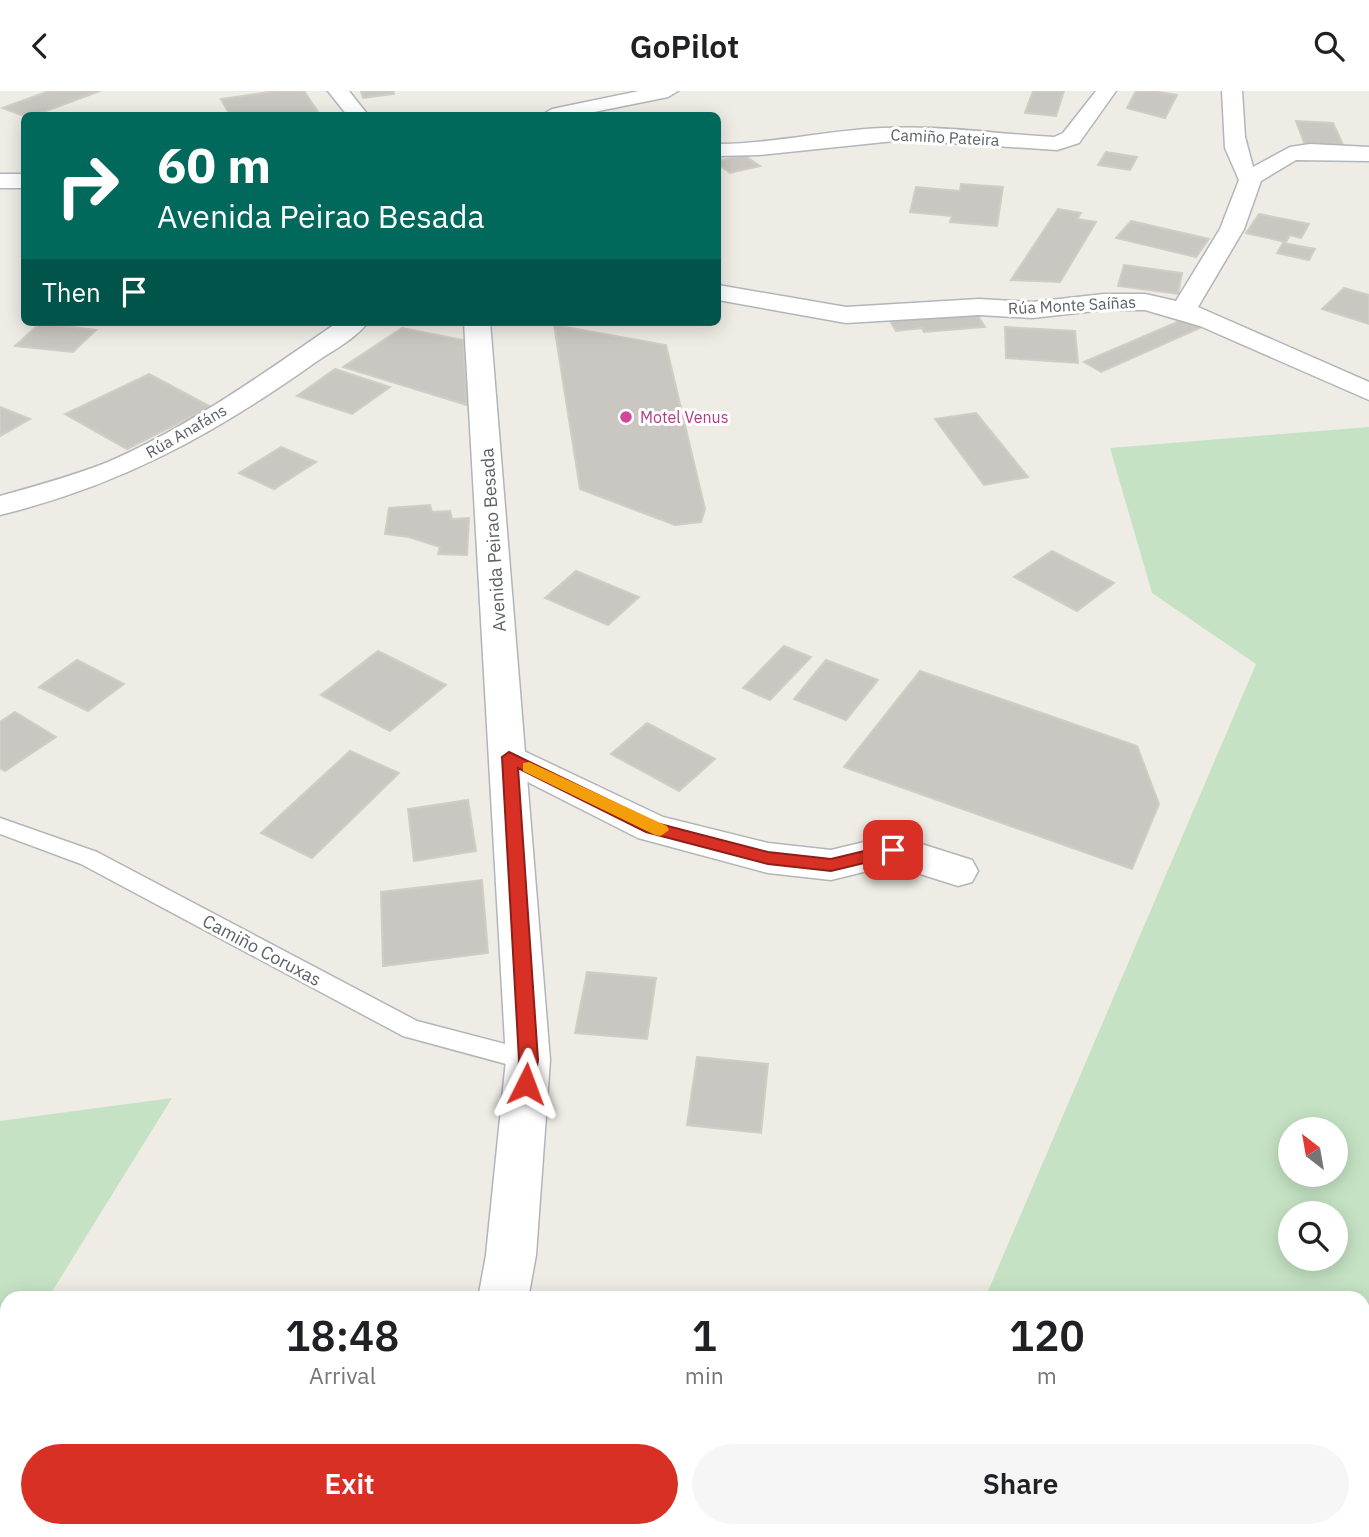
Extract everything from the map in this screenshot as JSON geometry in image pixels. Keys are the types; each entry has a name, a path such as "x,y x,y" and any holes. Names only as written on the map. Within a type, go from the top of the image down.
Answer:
{"street":[{"path":"338,91 356,112"},
{"path":"566,112 668,91"},
{"name":"Camiño Pateira","path":"721,150 769,149 853,137 914,133 1057,144 1072,138 1106,91"},
{"path":"1232,91 1233,139 1240,166 1250,180"},
{"path":"1183,310 1232,229 1250,180 1269,165 1290,154 1310,151 1369,154"},
{"path":"0,181 21,181"},
{"name":"Rúa Monte Saíñas","path":"721,294 846,315 979,307 1032,310 1104,302 1145,302 1183,310 1369,392"},
{"name":"Rúa Anafáns","path":"0,506 117,468 162,447 286,372 349,326"},
{"name":"Avenida Peirao Besada","path":"477,326 528,1060 511,1255 504,1291"},
{"path":"509,757 652,828 768,858 831,865 893,850 958,871"}],"lane":[{"name":"Camiño Coruxas","path":"0,826 89,858 411,1029 528,1060"}],"green space":[{"path":"1369,427 1369,1291 988,1291 1256,664 1152,593 1110,448"},
{"path":"172,1098 52,1291 0,1291 0,1121"}],"building":[{"path":"49,91 100,91 43,112 21,112 21,115 2,108"},
{"path":"277,91 304,91 318,112 228,112 221,99"},
{"path":"361,91 393,91 394,94 363,98"},
{"path":"1033,91 1064,91 1056,116 1025,113"},
{"path":"1136,91 1177,95 1165,118 1127,108"},
{"path":"1296,121 1333,123 1344,147 1305,145"},
{"path":"1106,152 1137,157 1130,170 1098,165"},
{"path":"744,155 760,166 730,173 721,166 721,160"},
{"path":"961,184 1003,187 997,226 950,222 952,216 910,212 916,187 960,191"},
{"path":"1058,209 1081,213 1077,219 1096,222 1060,282 1011,280"},
{"path":"1259,214 1309,224 1301,238 1290,235 1286,242 1246,233"},
{"path":"1131,221 1209,239 1196,257 1116,238"},
{"path":"1283,243 1315,249 1309,260 1277,253"},
{"path":"1124,265 1182,273 1178,294 1118,286"},
{"path":"1344,288 1369,295 1369,324 1322,309"},
{"path":"976,313 985,327 924,332 922,328 896,331 890,321"},
{"path":"1184,319 1202,327 1101,372 1084,362"},
{"path":"37,326 96,330 73,352 15,346"},
{"name":"Motel Venus","path":"554,326 666,345 705,509 701,522 675,525 580,489"},
{"path":"1005,327 1075,331 1078,363 1006,358"},
{"path":"402,328 463,340 467,405 343,367"},
{"path":"335,369 390,387 352,414 297,396"},
{"path":"149,374 211,407 127,449 65,414"},
{"path":"0,407 30,419 0,436"},
{"path":"976,413 1028,477 984,485 935,419"},
{"path":"281,447 316,462 274,489 239,473"},
{"path":"430,505 432,512 450,511 452,519 469,518 467,555 438,554 440,547 409,537 385,534 389,508"},
{"path":"1052,551 1114,583 1077,611 1014,577"},
{"path":"576,571 639,597 608,625 545,598"},
{"path":"784,646 811,657 770,700 743,688"},
{"path":"378,651 446,685 390,731 321,695"},
{"path":"77,660 124,684 88,711 39,687"},
{"path":"826,660 878,680 846,720 794,699"},
{"path":"920,671 1137,746 1159,804 1132,869 844,767"},
{"path":"15,712 56,737 5,771 0,768 0,722"},
{"path":"647,723 715,759 679,791 611,754"},
{"path":"350,751 399,773 312,858 261,833"},
{"path":"468,800 476,851 414,861 408,809"},
{"path":"482,880 488,953 383,966 381,892"},
{"path":"587,972 656,978 647,1039 575,1033"},
{"path":"697,1057 768,1064 761,1133 687,1125"}],"slow traffic":[{"path":"529,767 661,830"}],"place":[{"name":"Motel Venus","path":"626,417"}],"route":[{"path":"526,1084 528,1060 509,757 652,828 768,858 831,865 893,850"}]}
